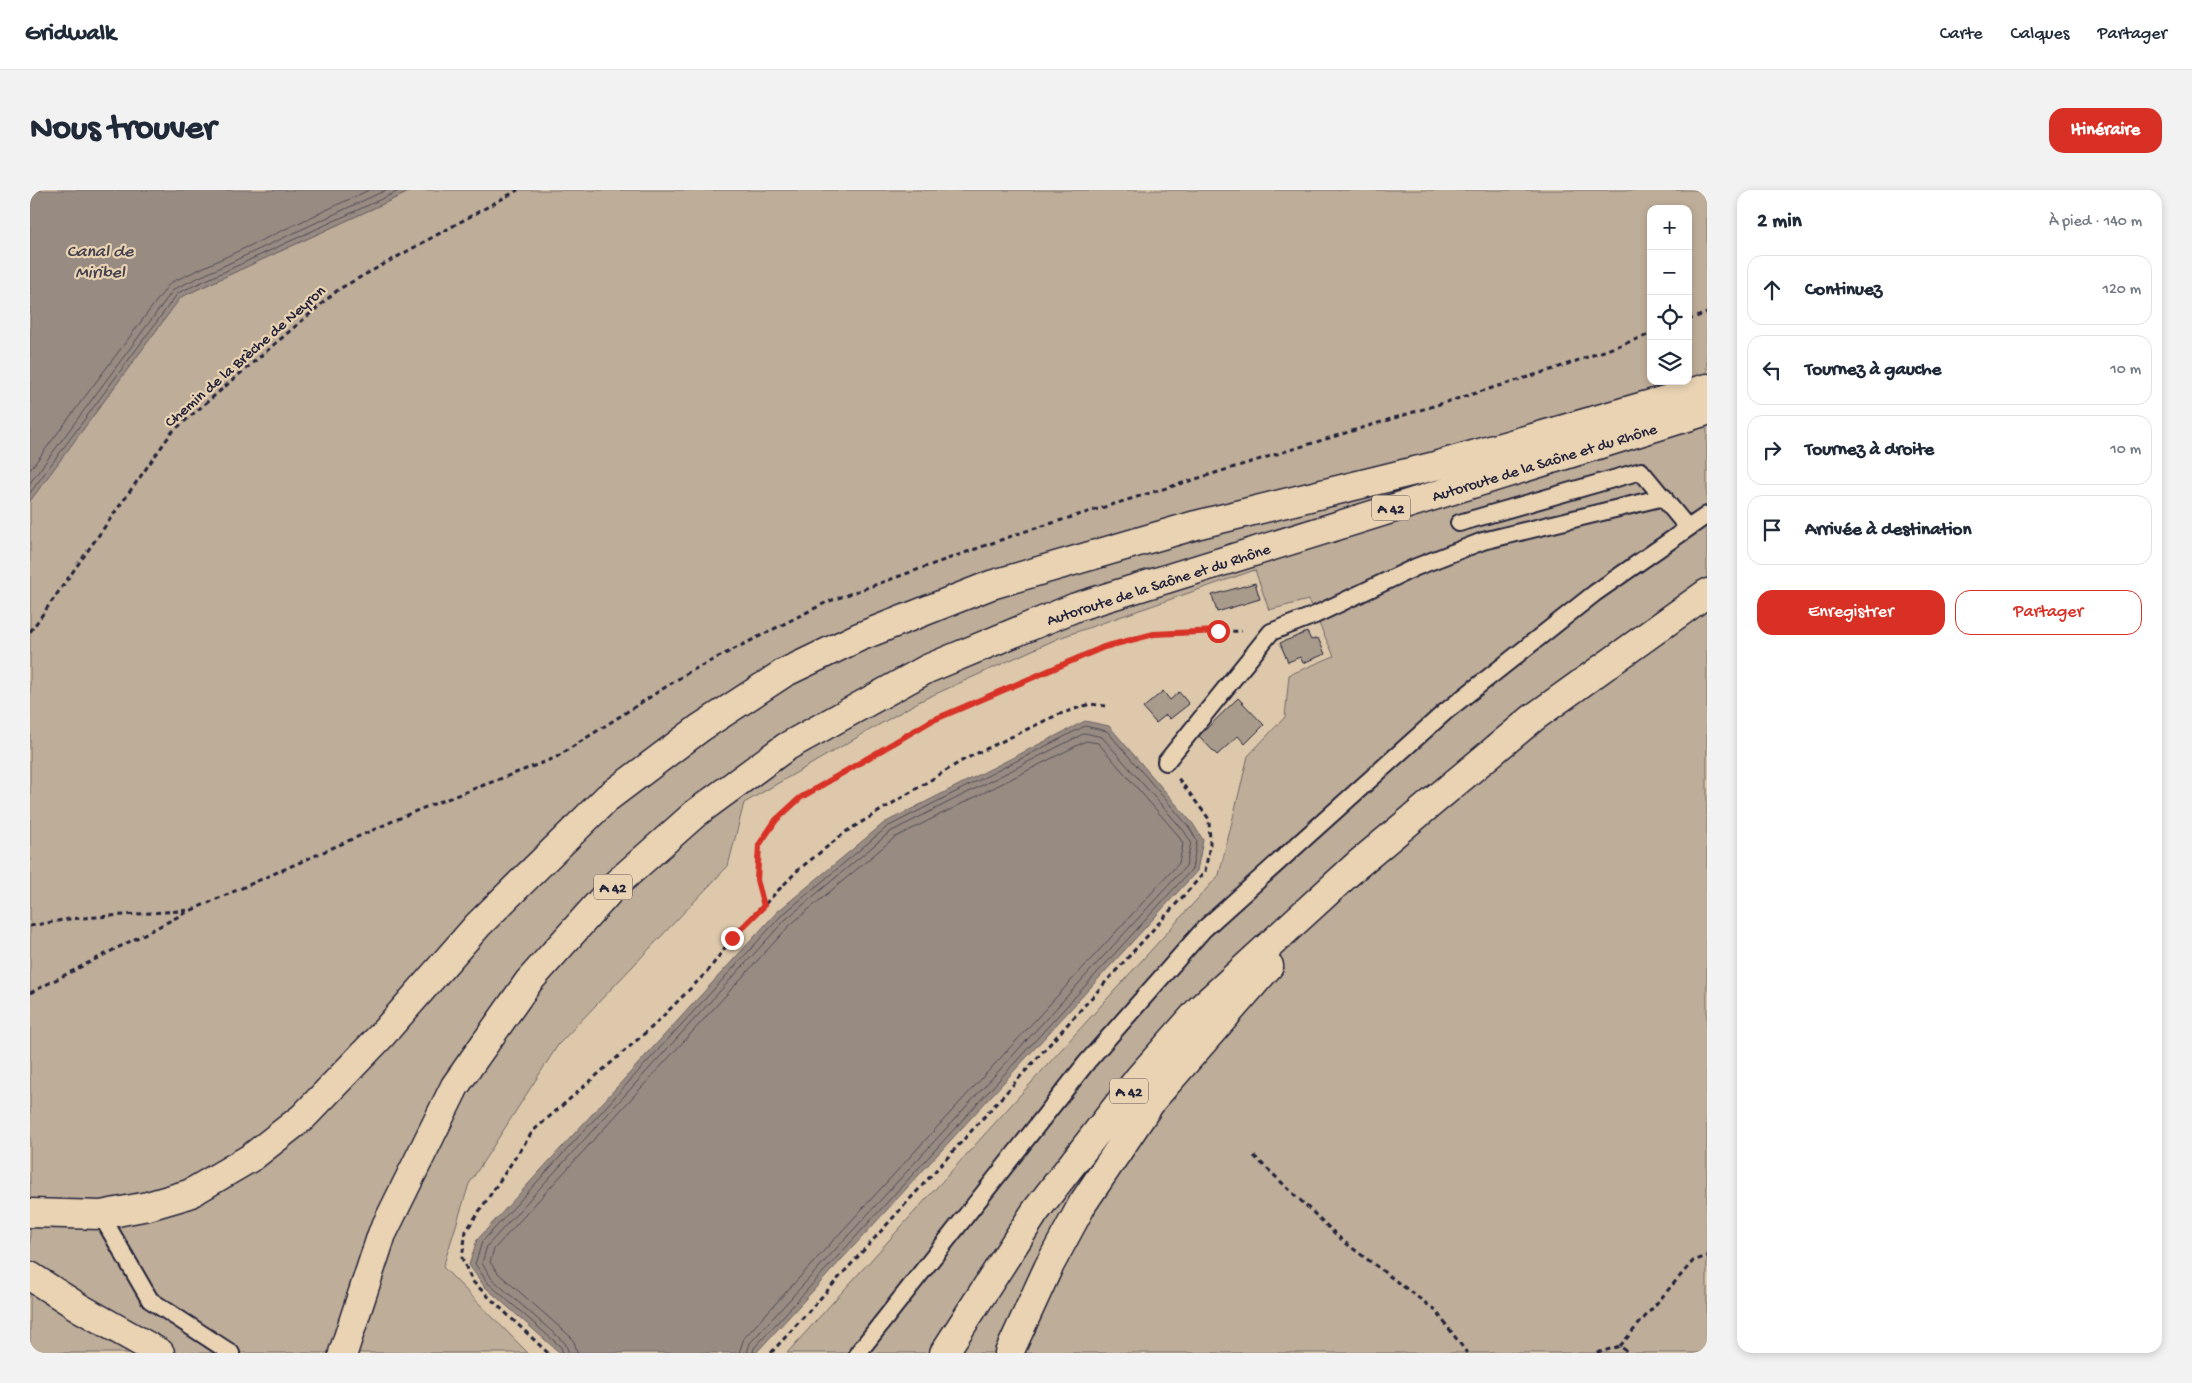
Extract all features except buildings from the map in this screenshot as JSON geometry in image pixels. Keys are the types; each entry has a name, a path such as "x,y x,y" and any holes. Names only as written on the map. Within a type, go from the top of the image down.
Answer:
{"highway":[{"path":"30,1213 102,1215 148,1206 188,1194 252,1157 304,1117 380,1038 478,926 607,798 700,728 784,673 859,637 991,585 1196,525 1435,466 1707,388"},
{"name":"Autoroute de la Saône et du Rhône","path":"343,1353 382,1234 455,1086 530,981 615,885 696,812 786,747 927,670 1076,607 1707,411"},
{"name":"A 42","path":"944,1353 1036,1212 1139,1078 1201,1008 1357,865 1533,718 1707,593"},
{"path":"1008,1353 1048,1268 1083,1203 1153,1099 1357,865"},
{"path":"30,1276 80,1308 160,1353"}],"lane":[{"path":"1459,523 1641,471 1688,528"},
{"path":"1166,762 1270,632 1315,615 1416,567 1483,541 1664,497"},
{"path":"858,1353 1087,1062 1204,929 1445,712 1595,593 1707,515"},
{"path":"102,1215 150,1300 231,1353"}],"path":[{"name":"Chemin de la Brèche de Neyron","path":"30,632 172,432 339,289 518,190"},
{"path":"1692,319 1707,313"},
{"path":"764,906 757,880 759,845 776,820 800,798 931,721 1104,647 1154,634 1218,631 1270,632"},
{"path":"548,1353 472,1280 462,1258 466,1231 533,1130 652,1027 708,971 732,938 798,870 847,831 965,759 1058,715 1090,704 1106,706"},
{"path":"771,1353 1205,872 1210,844 1209,819 1166,762"},
{"path":"30,993 192,910"},
{"path":"1254,1156 1343,1241 1436,1311 1467,1353"},
{"path":"1596,1353 1620,1346 1693,1261 1707,1256"},
{"path":"1620,1346 1629,1353"}],"shaded area":[{"path":"413,190 1707,190 1707,1353 787,1353 1219,875 1248,756 1285,717 1289,675 1334,656 1308,600 1269,610 1255,570 1059,638 920,701 744,803 728,866 558,1045 469,1184 443,1267 528,1353 30,1353 30,501 181,297"}],"water":[{"name":"Canal de Miribel","path":"30,190 413,190 181,297 30,501"},
{"path":"1085,721 1109,726 1193,824 1203,840 1197,871 756,1353 560,1353 484,1286 469,1265 477,1240 777,912 884,823"}],"route":[{"path":"732,938 764,906 757,880 759,845 776,820 800,798 931,721 1104,647 1154,634 1218,631"}]}
